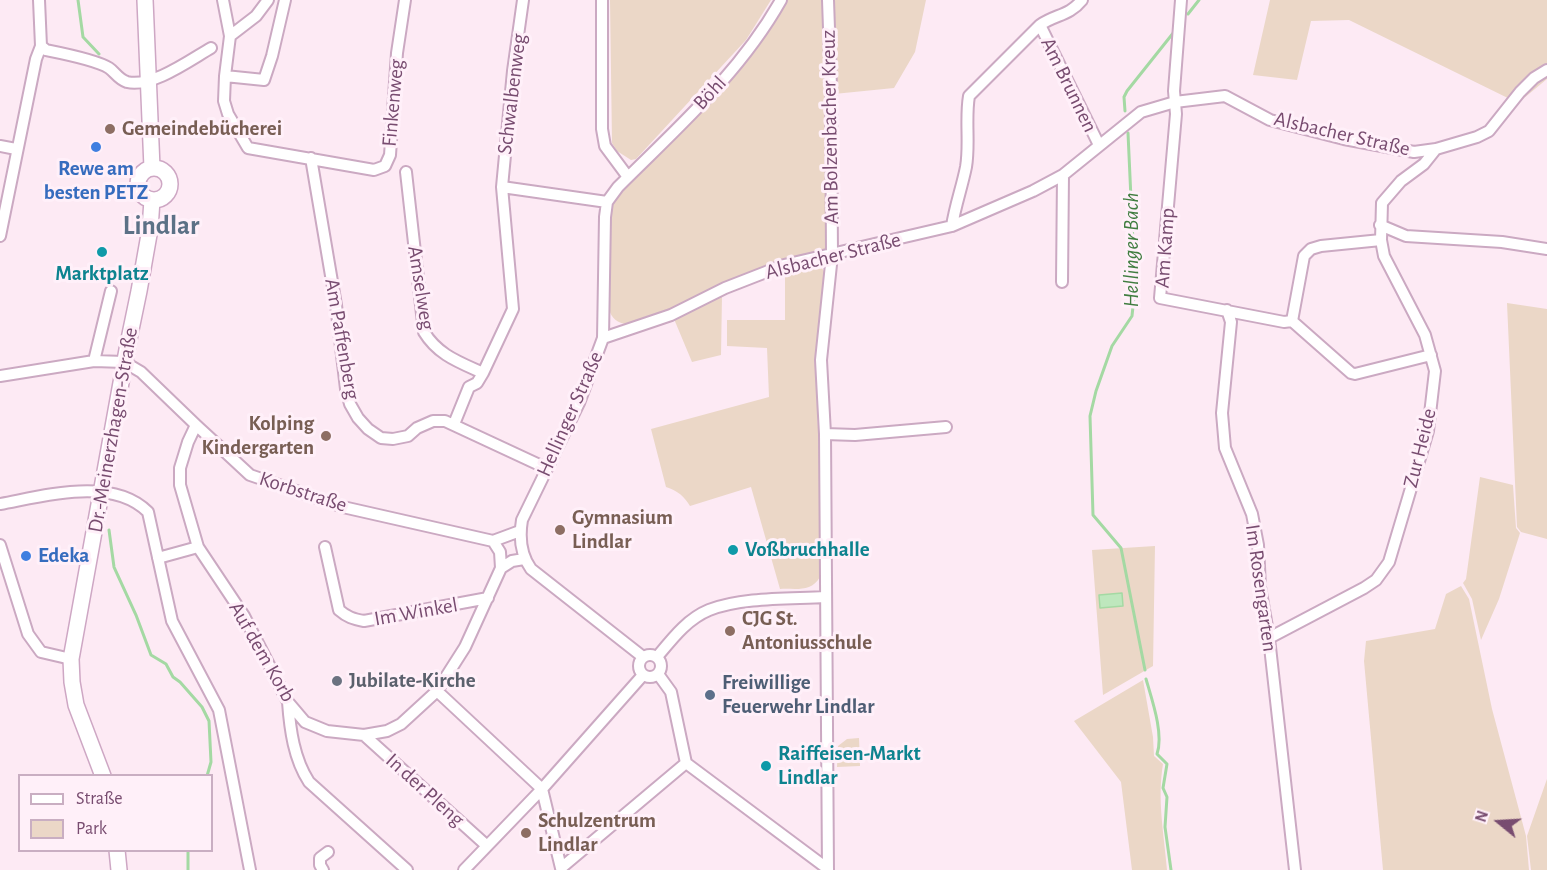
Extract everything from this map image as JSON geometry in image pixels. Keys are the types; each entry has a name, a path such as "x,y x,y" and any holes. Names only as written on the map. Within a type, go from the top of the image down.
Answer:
{"main road":[{"name":"Dr.-Meinerzhagen-Straße","path":"102,774 76,705 71,659 150,229 152,200 142,195 139,182 143,174 152,168 145,0"},
{"path":"152,168 163,171 170,184 166,195 158,200 152,200"},
{"path":"117,852 119,870"}],"street":[{"path":"0,236 16,149 41,46 39,0"},
{"path":"223,0 230,36 224,101 228,114 248,148 311,158"},
{"path":"230,36 256,16 268,0"},
{"path":"225,76 264,80 285,0"},
{"name":"Finkenweg","path":"311,158 374,170 385,166 390,155 397,53 405,0"},
{"name":"Schwalbenweg","path":"454,423 469,387 477,383 483,373 513,309 501,187 513,71 524,0"},
{"path":"501,187 607,202 628,177 605,146 602,129 602,0"},
{"name":"Böhl","path":"628,177 727,76 754,43 781,0"},
{"name":"Am Bolzenbacher Kreuz","path":"828,0 832,255 821,360 825,434 828,869"},
{"path":"952,226 966,165 969,96 1040,25 1049,19 1070,12 1082,0"},
{"path":"1175,102 1181,0"},
{"name":"Am Brunnen","path":"1040,25 1099,144"},
{"path":"41,46 46,50 109,68 117,77 127,82 147,81 160,77 211,48"},
{"name":"Alsbacher Straße","path":"603,338 671,315 725,288 784,265 952,226 1033,191 1063,175 1141,112 1175,102 1225,96 1270,120 1344,139 1414,152 1436,149 1478,137 1489,131 1520,92 1534,78 1547,70"},
{"name":"Am Kamp","path":"1175,102 1176,114 1160,298 1284,322 1292,321"},
{"path":"0,146 16,149"},
{"name":"Zur Heide","path":"1269,638 1364,588 1376,580 1389,562 1428,431 1435,371 1425,335 1384,256 1380,240 1382,203 1390,191 1424,164 1436,149"},
{"name":"Am Paffenberg","path":"311,158 336,305 346,389 358,418 381,438 393,439 408,436 417,428 433,421 454,423 546,468"},
{"name":"Amselweg","path":"406,172 424,332 431,344 445,356 483,373"},
{"path":"1062,282 1063,175"},
{"name":"Hellinger Straße","path":"524,559 520,531 522,520 579,403 603,338 604,238 607,202"},
{"path":"1380,225 1406,236 1502,242 1547,249"},
{"path":"1380,240 1311,249 1304,256 1292,321 1351,373 1355,374 1431,355"},
{"path":"94,361 111,291"},
{"name":"Im Rosengarten","path":"1227,310 1231,322 1222,413 1225,447 1252,514 1258,545 1260,587 1269,638 1295,870"},
{"path":"0,376 94,361 124,362"},
{"name":"Korbstraße","path":"124,362 141,372 250,475 343,507 493,541"},
{"name":"Auf dem Korb","path":"196,426 180,468 180,485 198,548 244,616 288,702 305,722 327,731 364,735 387,731 401,724 437,691 465,647 501,568"},
{"path":"825,434 855,435 946,427"},
{"path":"0,504 89,490 140,504 148,512 172,621 219,710 250,870"},
{"path":"520,531 493,541 500,552 501,568 512,561 524,559 531,569 643,657"},
{"path":"0,545 28,634 41,652 71,659"},
{"name":"Im Winkel","path":"325,547 339,610 353,619 363,621 488,598"},
{"path":"159,558 198,548"},
{"path":"657,657 681,629 709,610 742,602 825,597"},
{"path":"650,654 657,657 662,663 658,674 652,677 643,675 639,664 643,657 650,654"},
{"path":"658,674 671,692 686,763 828,869"},
{"path":"464,870 542,789 643,675"},
{"path":"437,691 542,789 561,868 686,763"},
{"path":"288,702 289,723 300,767 309,782 407,870"},
{"name":"In der Pleng","path":"364,735 486,845"},
{"path":"322,870 320,858 328,852"}],"green space":[{"path":"610,0 771,0 746,40 636,159 631,160 617,151 612,143"},
{"path":"786,0 825,0 829,243 824,251 739,276 649,319 625,324 618,322 611,315 608,305 607,263 610,217 618,194 754,50"},
{"path":"831,0 926,0 915,52 894,88 834,94"},
{"path":"1270,0 1547,0 1547,79 1518,103 1349,20 1311,21 1297,80 1253,75"},
{"path":"820,265 825,273 824,299 815,361 819,449 820,577 807,588 780,589 751,487 690,506 680,494 666,487 651,429 769,397 767,348 727,346 727,320 785,320 785,272"},
{"path":"722,296 721,355 692,362 674,319"},
{"path":"1507,303 1547,309 1547,539 1521,532 1517,527"},
{"path":"1480,477 1513,485 1516,528 1520,533 1499,599 1481,640 1472,599 1463,583 1466,579"},
{"path":"1155,546 1153,666 1103,695 1092,550"},
{"path":"1461,586 1469,599 1492,709 1526,836 1529,870 1383,870 1364,661 1366,641 1435,629 1446,594"},
{"path":"1143,680 1154,756 1163,764 1161,804 1167,870 1132,870 1121,782 1074,721"},
{"path":"859,738 860,766 837,767 838,746 847,739"},
{"path":"1547,779 1547,870 1531,870 1527,836"}],"shaded area":[{"path":"1122,593 1123,606 1100,608 1099,595"}],"waterway":[{"path":"78,0 83,37 99,54"},
{"name":"Hellinger Bach","path":"1188,14 1199,0"},
{"name":"Hellinger Bach","path":"1125,111 1124,97 1127,91 1174,32"},
{"name":"Hellinger Bach","path":"1128,133 1135,287 1132,316 1112,346 1090,416 1093,515 1121,548 1145,670"},
{"path":"109,530 114,567 151,655 166,664 173,677 202,707 209,721 211,762 208,774"},
{"name":"Hellinger Bach","path":"1146,679 1158,727 1157,754 1167,764 1163,788 1167,797 1165,827 1171,870"},
{"path":"188,852 188,870"}],"place":[{"name":"Gemeindebücherei","path":"110,129"},
{"name":"Rewe am besten PETZ","path":"96,147"},
{"name":"Marktplatz","path":"102,252"},
{"name":"Kolping Kindergarten","path":"326,436"},
{"name":"Gymnasium Lindlar","path":"560,530"},
{"name":"Voßbruchhalle","path":"733,550"},
{"name":"Edeka","path":"26,556"},
{"name":"CJG St. Antoniusschule","path":"730,631"},
{"name":"Jubilate-Kirche","path":"337,681"},
{"name":"Freiwillige Feuerwehr Lindlar","path":"710,695"},
{"name":"Raiffeisen-Markt Lindlar","path":"766,766"},
{"name":"Schulzentrum Lindlar","path":"526,833"}],"district":[{"name":"Lindlar","path":"161,226"}]}
